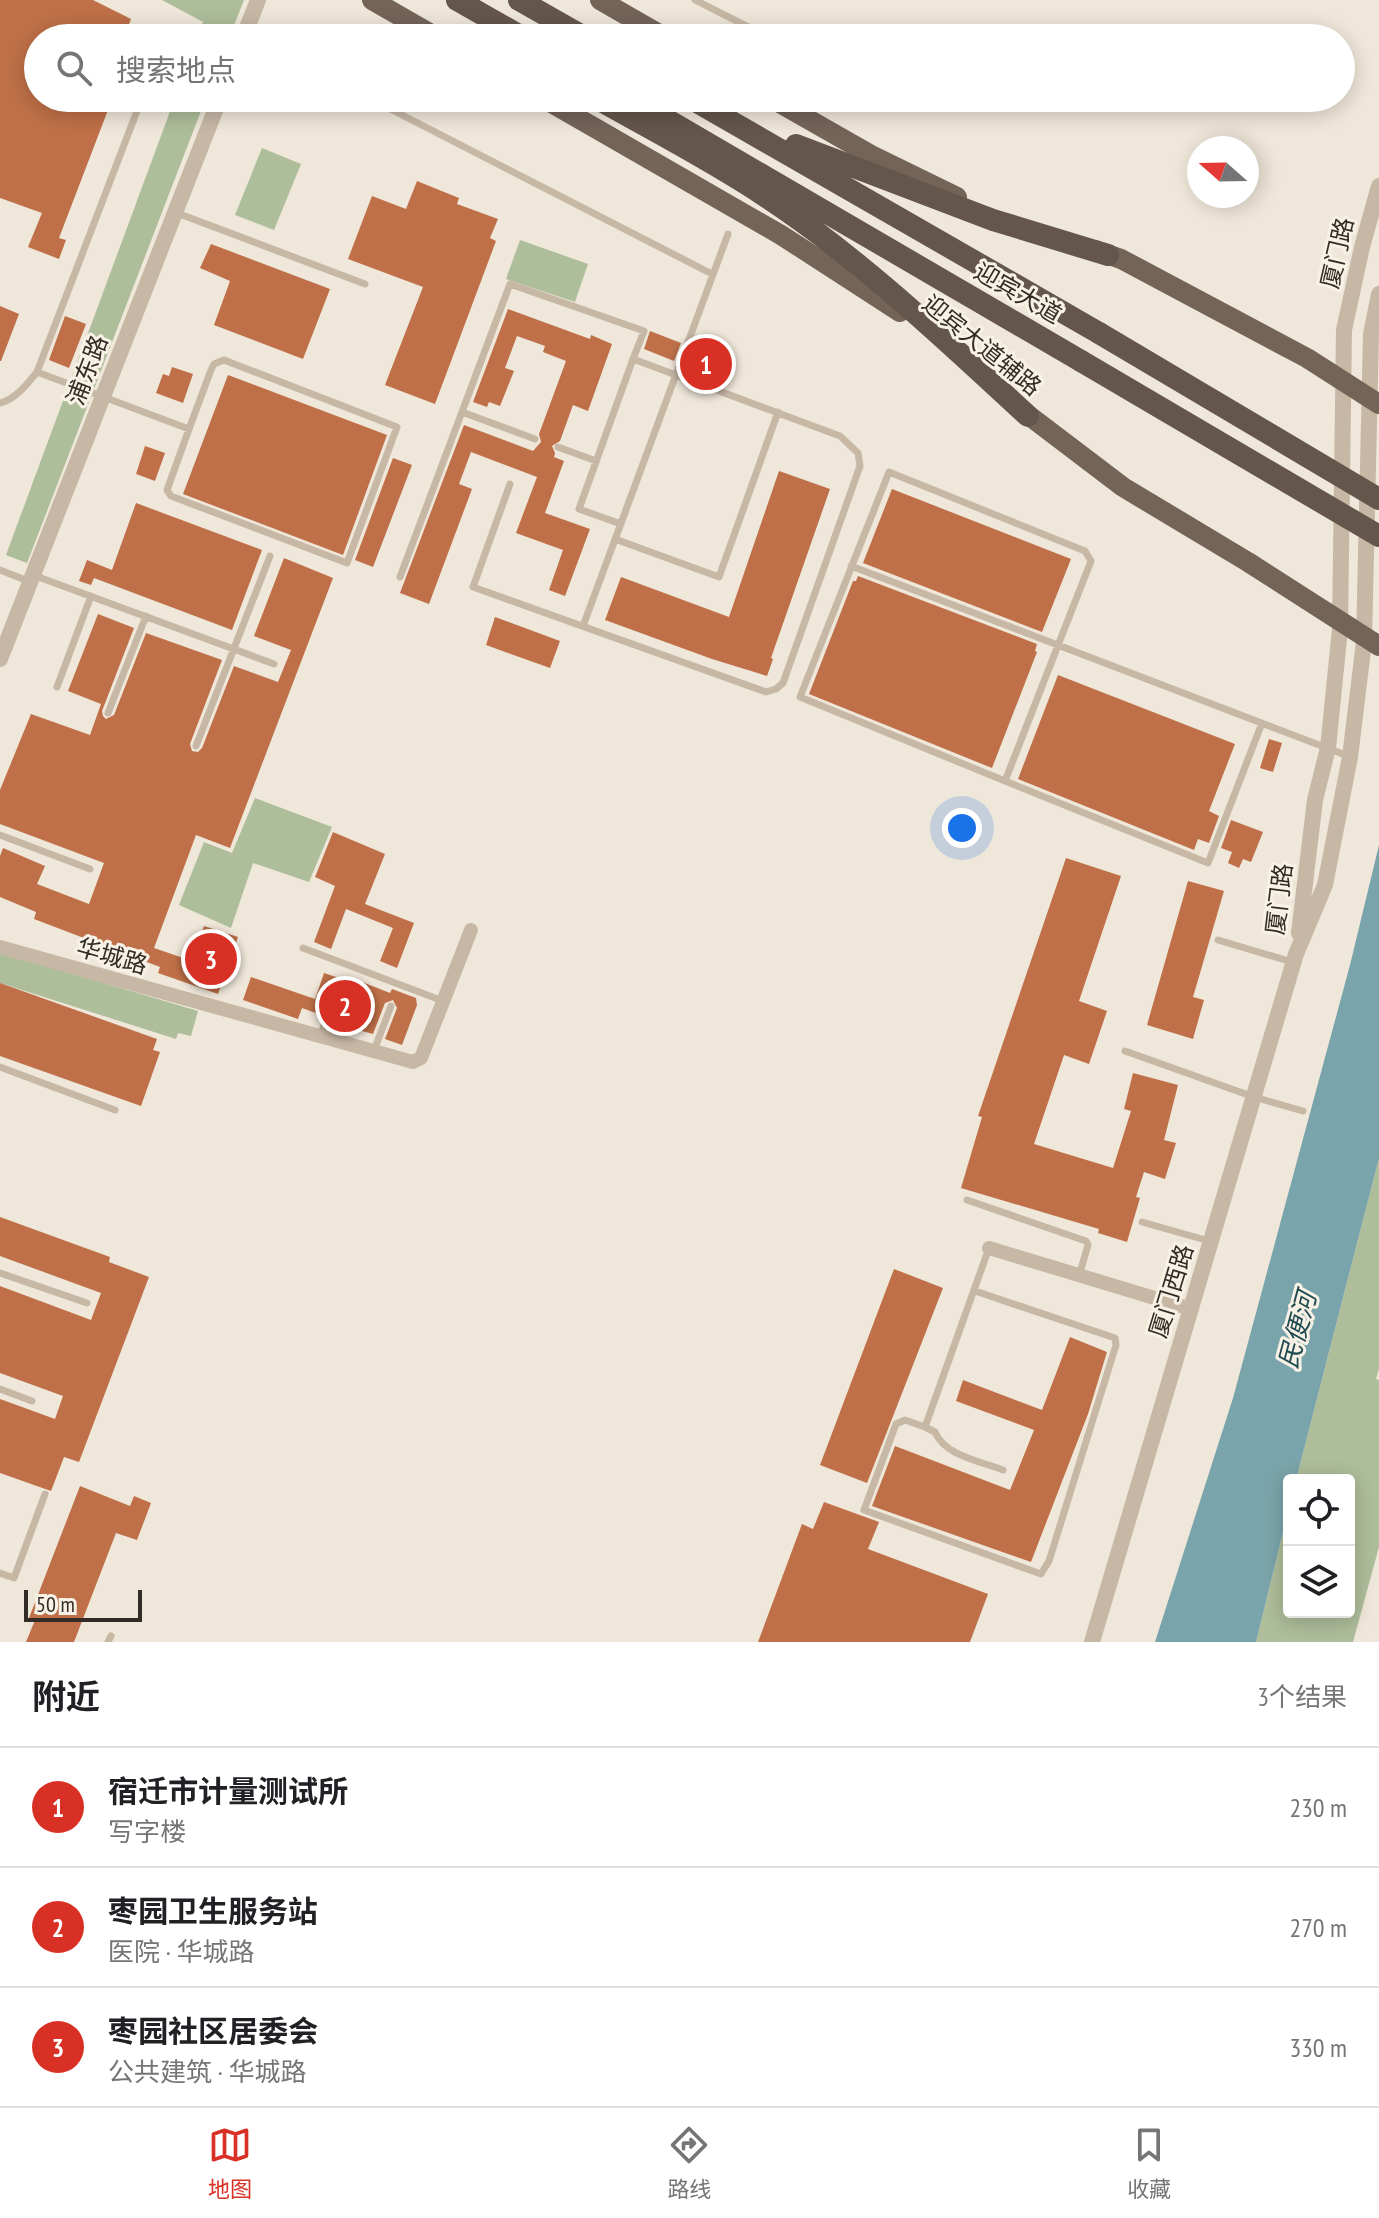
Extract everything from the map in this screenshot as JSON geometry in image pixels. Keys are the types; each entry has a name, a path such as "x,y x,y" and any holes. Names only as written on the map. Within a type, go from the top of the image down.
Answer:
{"highway":[{"path":"519,0 561,24"},
{"path":"462,3 490,24"},
{"path":"462,3 499,24"},
{"path":"620,112 765,195 809,227 895,294 1028,416"},
{"name":"迎宾大道","path":"654,112 1379,536"},
{"name":"迎宾大道","path":"715,112 1379,499"},
{"path":"722,112 939,201 1108,255"}],"main road":[{"path":"372,0 414,24"},
{"path":"600,0 642,24"},
{"name":"迎宾大道辅路","path":"567,112 781,235 881,298 1028,416 1123,487 1371,641"},
{"path":"800,112 871,155 982,209 1108,255 1293,351 1374,400"}],"street":[{"path":"249,24 258,0"},
{"name":"浦东路","path":"0,659 211,112"},
{"name":"厦门路","path":"1295,958 1315,800 1328,748 1340,621 1344,330 1379,186"},
{"name":"厦门路","path":"1295,958 1325,885 1371,641 1374,400 1371,334 1379,294"},
{"path":"443,1001 471,930"},
{"name":"华城路","path":"0,947 413,1062 421,1058 443,1001"},
{"name":"厦门西路","path":"1092,1642 1295,958"},
{"path":"989,1248 1191,1309"}],"lane":[{"path":"695,0 742,24"},
{"path":"0,403 23,388 37,372 137,112"},
{"path":"396,112 712,274"},
{"path":"175,212 365,284"},
{"path":"583,626 728,234"},
{"path":"400,577 510,284 644,331 579,509 621,524"},
{"path":"510,484 473,587 766,692 783,683 860,466 858,453 849,442 778,412 633,359"},
{"path":"224,360 397,427 347,563 171,496 167,490 189,429 214,364 224,360"},
{"path":"37,372 189,429"},
{"path":"462,412 535,439"},
{"path":"615,539 719,577 778,412"},
{"path":"558,447 596,461"},
{"path":"1005,781 1091,561 1085,551 889,472 800,697 1005,781 1208,863 1262,723"},
{"path":"196,746 270,556"},
{"path":"851,566 1350,757"},
{"path":"0,570 91,596 274,664"},
{"path":"57,687 91,596"},
{"path":"108,713 146,616"},
{"path":"0,835 90,869"},
{"path":"1218,940 1295,958"},
{"path":"303,948 443,1001"},
{"path":"319,1038 338,989"},
{"path":"373,1053 391,1006"},
{"path":"1125,1051 1303,1111"},
{"path":"0,1067 115,1110"},
{"path":"967,1200 1086,1241 1088,1245 1079,1276"},
{"path":"1142,1222 1211,1242"},
{"path":"925,1427 989,1248"},
{"path":"0,1273 87,1303"},
{"path":"975,1291 1115,1338 1116,1345 1045,1570 1041,1574 864,1510 896,1424 905,1420 935,1432 939,1442 948,1449 1003,1470"},
{"path":"0,1389 32,1401"},
{"path":"0,1573 14,1578 45,1494"}],"green space":[{"path":"162,0 244,0 235,24 203,22"},
{"path":"170,112 201,112 27,563 6,555"},
{"path":"262,148 301,164 274,230 235,215"},
{"path":"520,240 588,264 575,302 506,279"},
{"path":"255,798 332,827 309,882 253,863 231,928 179,905 204,842 232,853"},
{"path":"0,952 198,1011 191,1036 178,1033 176,1039 0,983"},
{"path":"1379,1158 1379,1369 1376,1379 1379,1380 1379,1547 1353,1642 1256,1642 1283,1532 1283,1618 1355,1618 1355,1474 1298,1474"}],"water":[{"name":"民便河","path":"1379,845 1379,1158 1298,1474 1283,1474 1283,1532 1256,1642 1155,1642 1233,1398 1350,965"}],"building":[{"path":"0,0 93,0 131,19 129,24 24,24 24,112 107,112 59,238 66,240 59,259 28,247 42,213 0,198"},
{"path":"417,181 459,198 457,204 498,219 490,238 496,241 435,404 385,385 423,287 348,259 372,196 406,209"},
{"path":"211,244 330,289 303,359 214,325 230,281 200,268"},
{"path":"0,306 19,314 1,361 0,361"},
{"path":"508,309 612,344 588,411 573,405 560,441 552,446 554,457 564,461 545,513 590,529 565,596 549,590 563,550 516,533 537,477 471,452 459,484 472,489 429,604 400,593 464,425 533,451 541,442 539,434 566,361 543,352 545,346 517,336 505,368 514,371 500,406 489,402 487,407 473,402"},
{"path":"65,316 86,324 69,368 49,360"},
{"path":"650,331 681,343 674,361 644,349"},
{"path":"693,348 721,357 713,378 686,366"},
{"path":"172,367 193,374 183,403 156,393 163,374 169,376"},
{"path":"228,375 387,435 343,555 183,494"},
{"path":"145,446 165,453 155,481 136,474"},
{"path":"393,458 412,465 373,567 355,560"},
{"path":"779,471 830,489 767,676 605,620 621,577 729,617"},
{"path":"892,489 1071,559 1042,632 863,563"},
{"path":"136,503 262,550 232,630 94,578 91,585 79,581 87,560 112,570"},
{"path":"284,558 333,578 230,848 196,835 154,948 192,961 204,926 238,937 218,994 158,973 160,967 34,919 36,912 0,897 0,856 3,848 45,866 37,884 89,904 104,863 0,824 0,790 31,714 90,735 101,704 68,691 98,614 134,628 102,711 106,719 114,715 146,633 222,660 190,744 192,751 198,752 234,666 278,682 291,650 254,636"},
{"path":"858,576 1037,644 1037,652 992,768 809,694 853,581"},
{"path":"495,617 560,641 550,668 486,645"},
{"path":"1058,675 1235,744 1209,811 1219,816 1209,843 1198,839 1194,850 1018,779"},
{"path":"1269,739 1282,743 1273,772 1260,768"},
{"path":"1231,820 1263,832 1251,862 1243,859 1239,868 1228,863 1232,852 1221,848"},
{"path":"333,832 385,854 365,904 414,923 397,968 380,961 393,928 346,909 331,949 314,942 335,886 315,877"},
{"path":"1066,858 1121,876 1079,1001 1107,1011 1089,1064 1064,1055 1034,1144 1113,1168 1131,1111 1124,1109 1133,1073 1178,1085 1164,1140 1176,1143 1165,1179 1144,1172 1127,1242 1098,1233 1099,1229 961,1188 982,1117 978,1116"},
{"path":"1188,881 1224,891 1193,997 1204,1000 1193,1039 1147,1025"},
{"path":"324,973 336,977 321,1015 302,1008 298,1019 243,1000 251,977 315,999"},
{"path":"352,978 390,993 392,989 416,998 417,1005 402,1045 385,1039 397,1008 393,1000 385,1003 373,1034 355,1029 367,998 348,991"},
{"path":"0,983 157,1039 153,1050 160,1052 141,1106 0,1056"},
{"path":"0,1217 110,1257 109,1262 149,1277 79,1462 64,1457 51,1491 0,1473 0,1399 55,1419 63,1396 0,1373 0,1286 91,1320 101,1293 0,1256"},
{"path":"894,1269 943,1288 867,1483 820,1465"},
{"path":"1070,1337 1107,1352 1088,1414 1031,1562 872,1506 895,1446 1010,1490 1034,1430 956,1401 963,1380 1042,1410"},
{"path":"80,1486 130,1506 134,1496 151,1503 137,1540 116,1533 74,1642 26,1642 35,1620 29,1618"},
{"path":"824,1502 879,1522 868,1549 988,1594 970,1642 758,1642 802,1524 813,1529"}],"place":[{"name":"宿迁市计量测试所","path":"706,364"},
{"name":"枣园社区居委会","path":"211,959"},
{"name":"枣园卫生服务站","path":"345,1006"}]}
